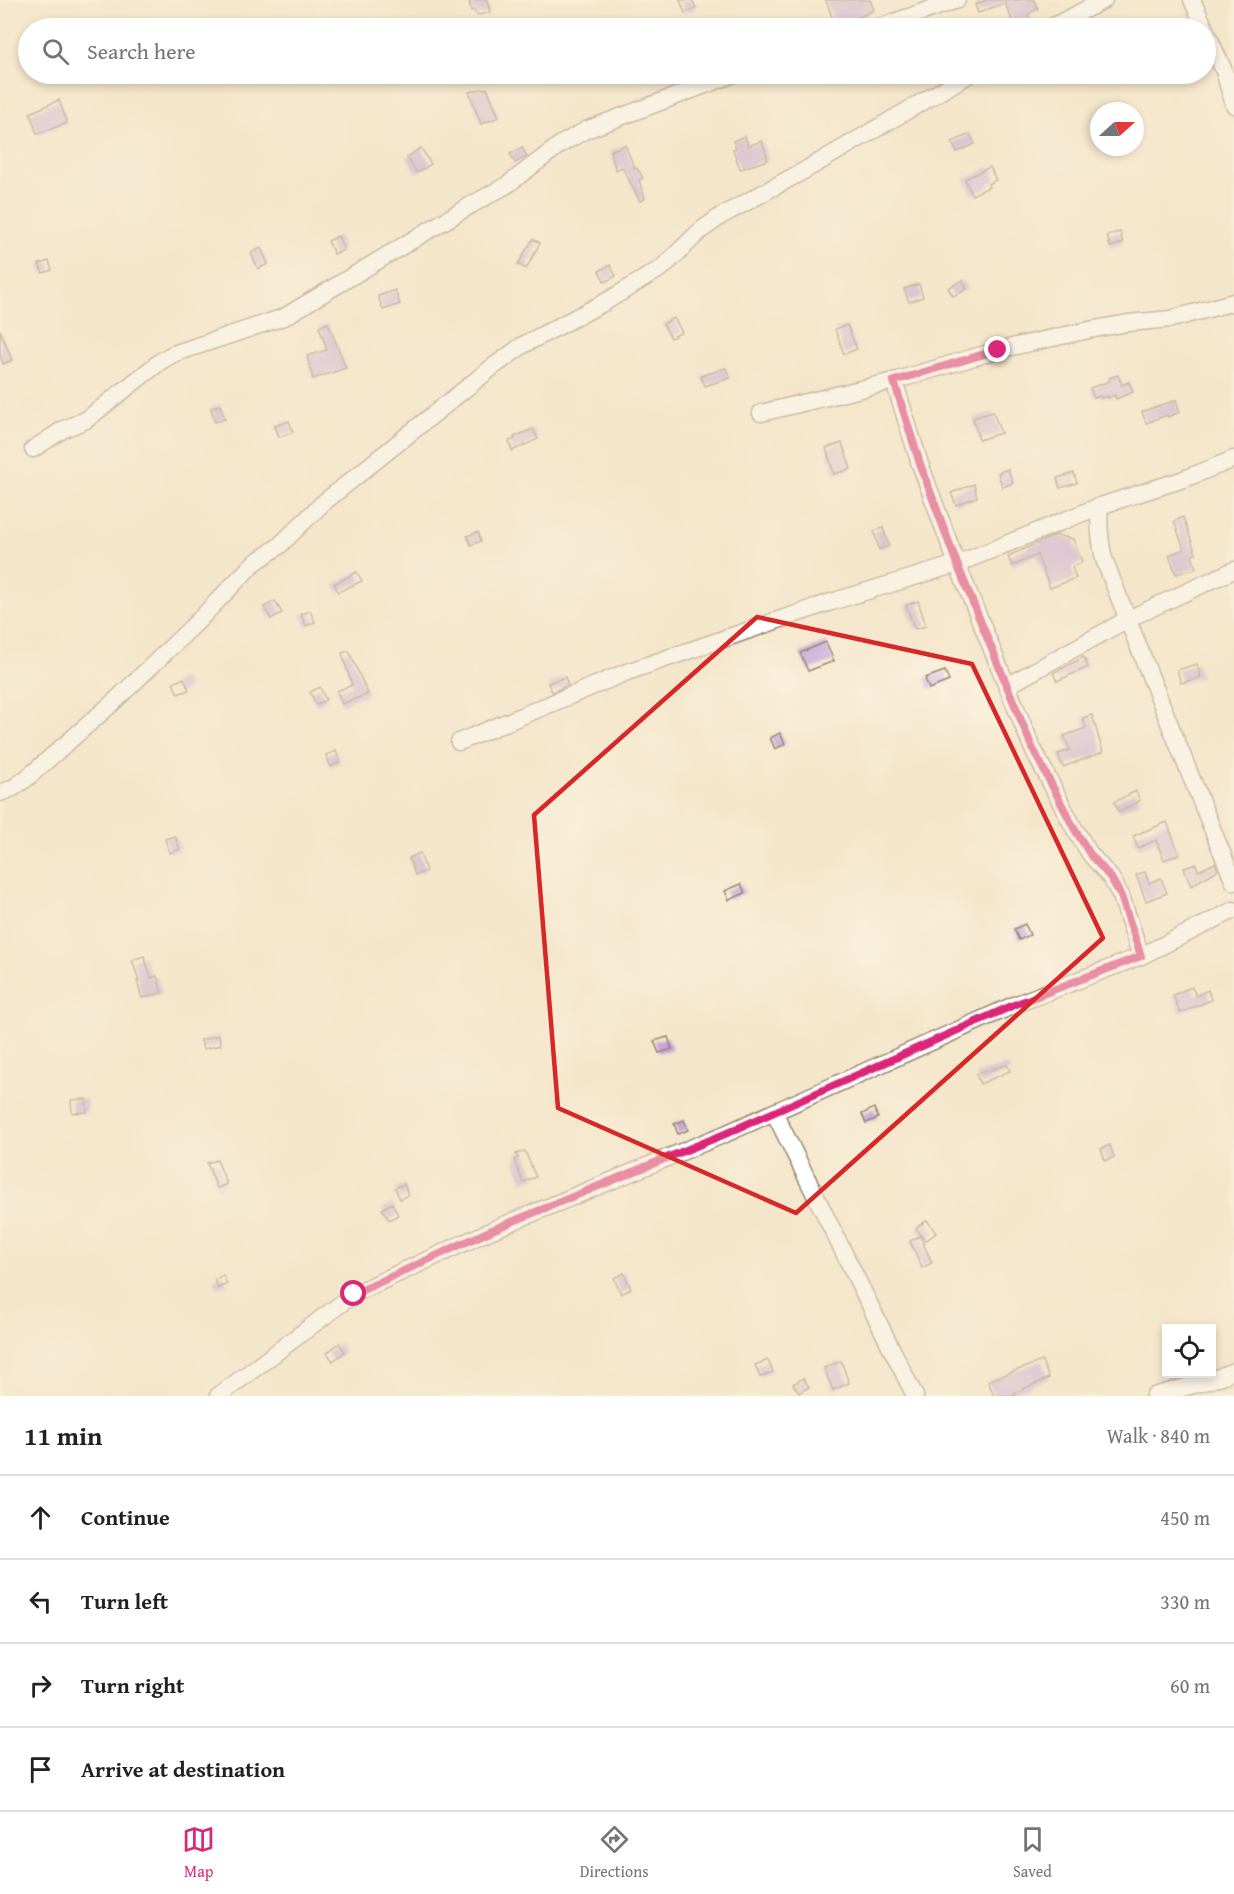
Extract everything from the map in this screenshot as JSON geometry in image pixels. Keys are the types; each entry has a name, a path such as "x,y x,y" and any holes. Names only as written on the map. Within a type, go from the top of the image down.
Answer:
{"street":[{"path":"906,18 957,0"},
{"path":"1069,18 1104,0"},
{"path":"1192,0 1200,18"},
{"path":"1216,54 1224,71 1234,105"},
{"path":"33,448 64,429 86,420 173,354 284,317 507,185 561,144 586,130 708,84"},
{"path":"0,793 14,788 27,778 117,699 197,622 238,578 253,564 279,546 323,503 490,369 523,345 607,302 663,267 700,231 721,216 953,84"},
{"path":"761,413 894,381 998,350 1118,325 1171,319 1234,302"},
{"path":"894,381 920,464 957,564 1032,747 1074,828 1090,854 1111,878 1121,896 1141,956"},
{"path":"459,742 627,672 831,603 957,564 1100,506 1184,479 1234,459"},
{"path":"1100,506 1098,523 1104,559 1147,672 1234,882"},
{"path":"1008,686 1128,619 1234,570"},
{"path":"218,1396 354,1294 492,1230 725,1134 1014,1005 1141,956 1234,910"},
{"path":"774,1112 915,1396"},
{"path":"1154,1396 1234,1371"}],"highlighted area":[{"path":"757,617 972,664 1103,938 796,1213 558,1108 534,815"}],"building":[{"path":"469,0 487,0 490,13 477,15 474,10 471,11"},
{"path":"680,0 692,0 696,8 685,13"},
{"path":"826,0 870,0 874,10 857,18 832,18"},
{"path":"986,0 1034,0 1038,9 1028,14 1030,18 1011,18 1005,3 978,13 975,5"},
{"path":"487,88 499,117 481,124 469,92"},
{"path":"59,100 67,123 37,134 30,113"},
{"path":"970,134 975,144 957,152 952,142"},
{"path":"745,136 748,146 762,141 768,160 740,169 733,149 736,148 733,141"},
{"path":"625,145 635,169 637,168 643,178 639,180 645,199 640,201 622,167 616,170 610,151"},
{"path":"522,147 527,157 515,163 510,154"},
{"path":"421,148 431,164 417,173 407,157"},
{"path":"990,167 996,180 988,184 989,187 972,195 965,179"},
{"path":"1120,232 1123,243 1110,247 1107,235"},
{"path":"338,236 344,250 334,254 328,241"},
{"path":"533,239 540,243 526,269 518,264"},
{"path":"261,248 268,264 258,269 251,253"},
{"path":"49,261 52,270 43,273 39,264"},
{"path":"610,265 616,276 605,282 599,271"},
{"path":"963,280 967,289 953,296 948,288"},
{"path":"919,284 923,297 909,302 904,289"},
{"path":"395,290 400,304 383,310 378,296"},
{"path":"674,318 682,332 671,338 663,324"},
{"path":"328,323 346,368 313,379 307,356 327,350 319,327"},
{"path":"847,325 857,349 844,354 835,329"},
{"path":"0,330 12,360 3,364 0,355"},
{"path":"726,368 730,378 705,386 701,376"},
{"path":"1118,375 1122,385 1129,382 1133,392 1116,399 1115,395 1108,398 1100,396 1094,398 1090,388 1110,381 1109,378"},
{"path":"1176,400 1180,412 1146,423 1142,412"},
{"path":"220,405 225,419 215,422 211,408"},
{"path":"993,412 1001,433 979,440 973,418"},
{"path":"289,421 293,432 279,437 275,426"},
{"path":"533,429 538,439 512,451 509,441"},
{"path":"842,443 851,469 834,474 826,448"},
{"path":"1008,469 1013,483 1002,487 998,473"},
{"path":"1074,473 1077,483 1060,488 1057,478"},
{"path":"974,484 977,497 956,505 951,493"},
{"path":"1183,517 1196,554 1192,555 1196,569 1176,574 1169,555 1184,549 1174,521"},
{"path":"883,528 889,546 879,549 874,531"},
{"path":"478,532 481,541 471,545 467,536"},
{"path":"1056,535 1073,539 1082,562 1072,567 1076,578 1050,588 1037,555 1012,566 1008,556"},
{"path":"357,572 362,581 338,592 334,584"},
{"path":"275,601 282,613 271,619 264,607"},
{"path":"918,601 926,626 915,629 906,605"},
{"path":"310,611 315,622 306,626 301,614"},
{"path":"826,642 834,661 808,671 800,653"},
{"path":"349,651 368,694 342,704 337,691 352,685 342,653"},
{"path":"1084,657 1088,667 1057,681 1053,673"},
{"path":"1197,664 1201,677 1181,683 1177,670"},
{"path":"945,671 949,681 929,689 925,678"},
{"path":"565,677 568,685 552,692 548,683"},
{"path":"184,678 189,690 178,694 173,683"},
{"path":"320,687 326,700 316,705 310,692"},
{"path":"1092,715 1103,752 1063,767 1058,754 1070,750 1064,736 1086,728 1083,718"},
{"path":"780,733 785,744 775,749 770,738"},
{"path":"336,751 340,762 331,767 326,755"},
{"path":"1136,791 1140,801 1119,812 1114,802"},
{"path":"1167,822 1179,854 1164,860 1156,840 1138,848 1133,836"},
{"path":"175,836 180,849 170,853 165,839"},
{"path":"420,853 426,871 415,875 409,858"},
{"path":"1215,863 1218,870 1191,886 1184,868 1196,864 1198,871"},
{"path":"1145,872 1149,883 1161,878 1167,893 1146,901 1136,875"},
{"path":"741,884 745,893 729,900 725,891"},
{"path":"1025,924 1030,935 1019,940 1014,929"},
{"path":"144,956 151,978 157,976 162,993 142,998 132,960"},
{"path":"1192,987 1196,996 1208,990 1211,1000 1180,1013 1173,995"},
{"path":"219,1035 221,1045 203,1049 201,1040"},
{"path":"668,1037 672,1049 659,1053 654,1041"},
{"path":"1007,1065 1010,1071 980,1084 976,1074"},
{"path":"86,1099 87,1112 72,1113 71,1100"},
{"path":"874,1108 878,1118 866,1123 862,1114"},
{"path":"684,1120 688,1130 678,1134 674,1124"},
{"path":"1110,1145 1114,1157 1105,1161 1101,1149"},
{"path":"525,1151 536,1177 523,1182 514,1160 518,1158 516,1154"},
{"path":"217,1160 227,1184 217,1188 207,1163"},
{"path":"404,1184 408,1195 400,1199 395,1188"},
{"path":"392,1203 398,1215 389,1220 382,1209"},
{"path":"927,1220 936,1233 925,1241 916,1228"},
{"path":"920,1236 932,1263 922,1268 910,1241"},
{"path":"624,1273 631,1289 621,1294 614,1278"},
{"path":"223,1275 227,1284 218,1288 214,1280"},
{"path":"339,1343 345,1352 333,1361 327,1353"},
{"path":"768,1360 773,1372 760,1377 755,1365"},
{"path":"841,1361 849,1383 833,1390 824,1368"},
{"path":"1042,1361 1049,1378 1014,1393 1016,1396 994,1396 988,1381"},
{"path":"803,1378 809,1387 799,1393 793,1384"}],"route":[{"path":"354,1294 492,1230 725,1134 1014,1005 1141,956 1121,896 1111,878 1090,854 1074,828 1032,747 957,564 920,464 894,381 998,350"}]}
